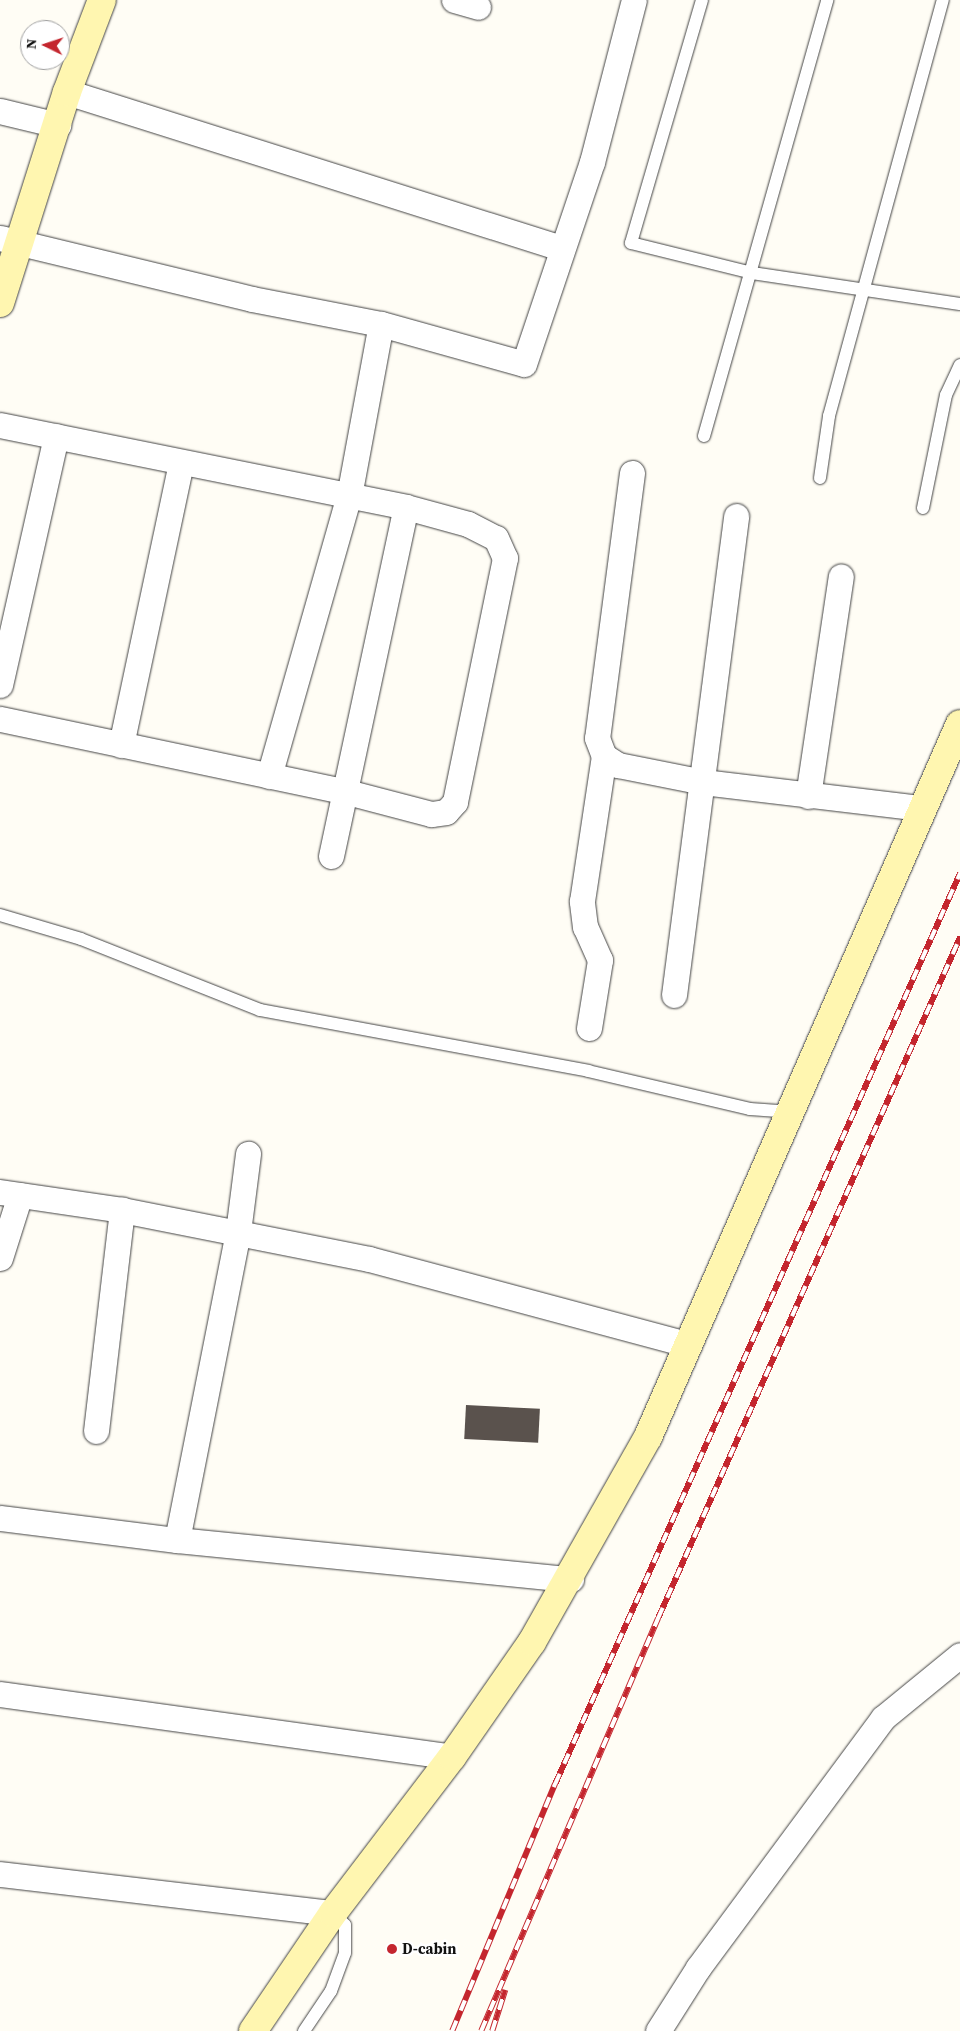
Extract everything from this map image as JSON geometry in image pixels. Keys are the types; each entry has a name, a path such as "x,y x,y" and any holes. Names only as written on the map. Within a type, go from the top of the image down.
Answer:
{"main road":[{"path":"0,303 11,240 58,125 68,92 102,0"},
{"path":"253,2031 333,1913 452,1757 571,1579 648,1437 792,1112 921,808 960,724"}],"street":[{"path":"454,0 478,7"},
{"path":"11,240 252,299 381,324 524,364 561,248 592,162 634,0"},
{"path":"68,92 561,248"},
{"path":"0,111 58,125"},
{"path":"269,776 349,496 381,324"},
{"path":"0,425 406,508 468,524 496,538 505,558 455,802 446,812 431,814 347,792 120,746 0,719"},
{"path":"0,685 56,436"},
{"path":"120,746 181,462"},
{"path":"589,1028 600,960 585,927 582,901 604,756 598,738 632,473"},
{"path":"331,856 347,792 406,508"},
{"path":"674,995 736,516"},
{"path":"808,796 841,576"},
{"path":"604,756 618,765 701,781 808,796 921,808"},
{"path":"177,1540 238,1232 248,1154"},
{"path":"0,1258 10,1193 122,1210 369,1259 689,1346"},
{"path":"96,1431 122,1210"},
{"path":"0,1518 177,1540 571,1579"},
{"path":"658,2031 698,1968 883,1718 960,1655"},
{"path":"0,1694 452,1757"},
{"path":"0,1874 333,1913"}],"lane":[{"path":"702,0 630,244 752,273 960,304"},
{"path":"704,436 752,273 827,0"},
{"path":"820,478 829,416 943,0"},
{"path":"923,508 946,394 960,365"},
{"path":"0,915 80,940 260,1010 588,1072 750,1109 792,1112"},
{"path":"304,2031 331,1991 344,1953 345,1924 333,1913"}],"building":[{"path":"466,1405 540,1409 538,1443 464,1439"}],"railway":[{"path":"452,2031 555,1784 960,873"},
{"path":"481,2031 658,1618 960,937"},
{"path":"492,2031 505,1990"}],"place":[{"name":"D-cabin","path":"392,1949"}]}
